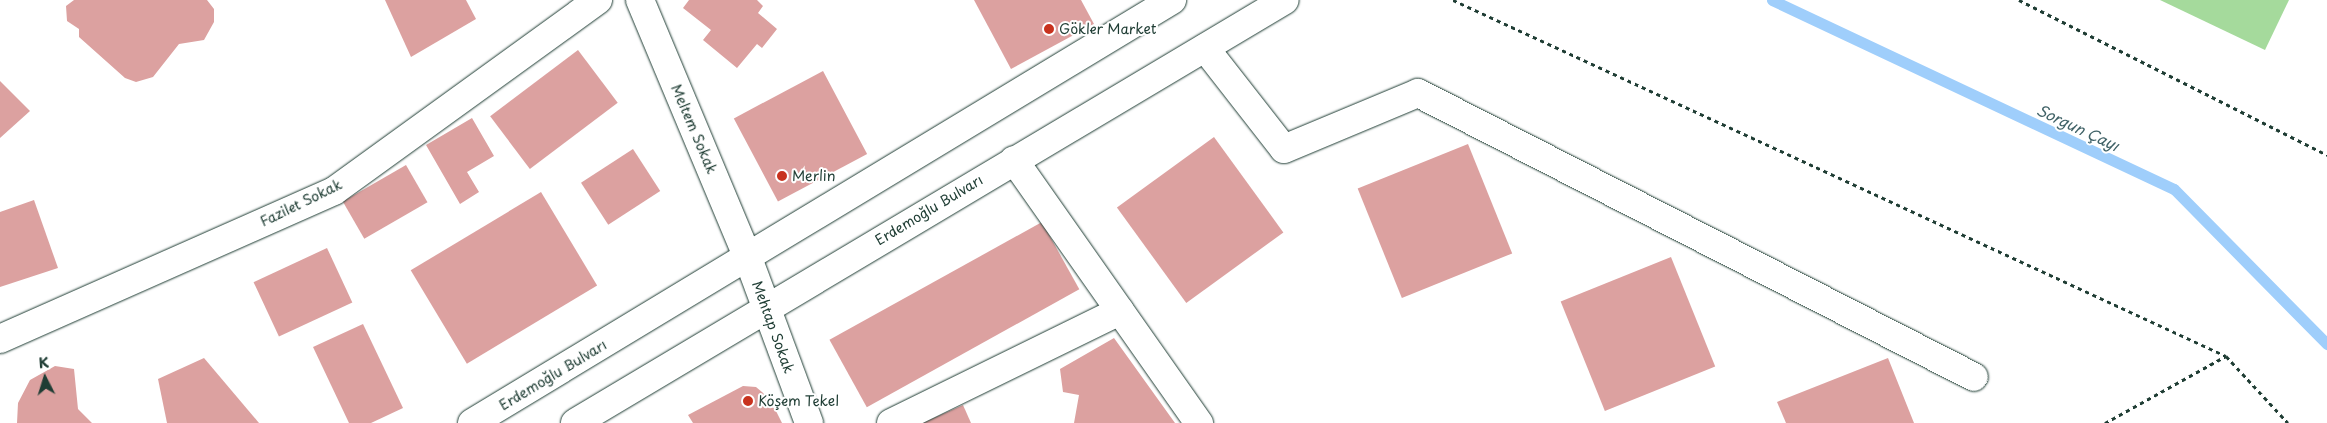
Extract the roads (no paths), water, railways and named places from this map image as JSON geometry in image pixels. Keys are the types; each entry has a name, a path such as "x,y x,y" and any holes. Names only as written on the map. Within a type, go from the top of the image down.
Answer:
{"main road":[{"name":"Fazilet Sokak","path":"0,339 334,191 598,0"},
{"name":"Meltem Sokak","path":"640,0 748,258"},
{"name":"Erdemoğlu Bulvarı","path":"472,423 748,258 1172,0"},
{"name":"Erdemoğlu Bulvarı","path":"575,423 765,307 1285,0"},
{"path":"1205,48 1284,149 1418,93 1974,377"},
{"path":"1014,160 1198,423"},
{"name":"Mehtap Sokak","path":"748,258 809,423"},
{"path":"891,423 1120,311"}],"waterway":[{"name":"Sorgun Çayı","path":"1772,0 2174,189 2327,344"}],"place":[{"name":"Gökler Market","path":"1049,29"},
{"name":"Merlin","path":"782,176"},
{"name":"Köşem Tekel","path":"748,401"}]}
